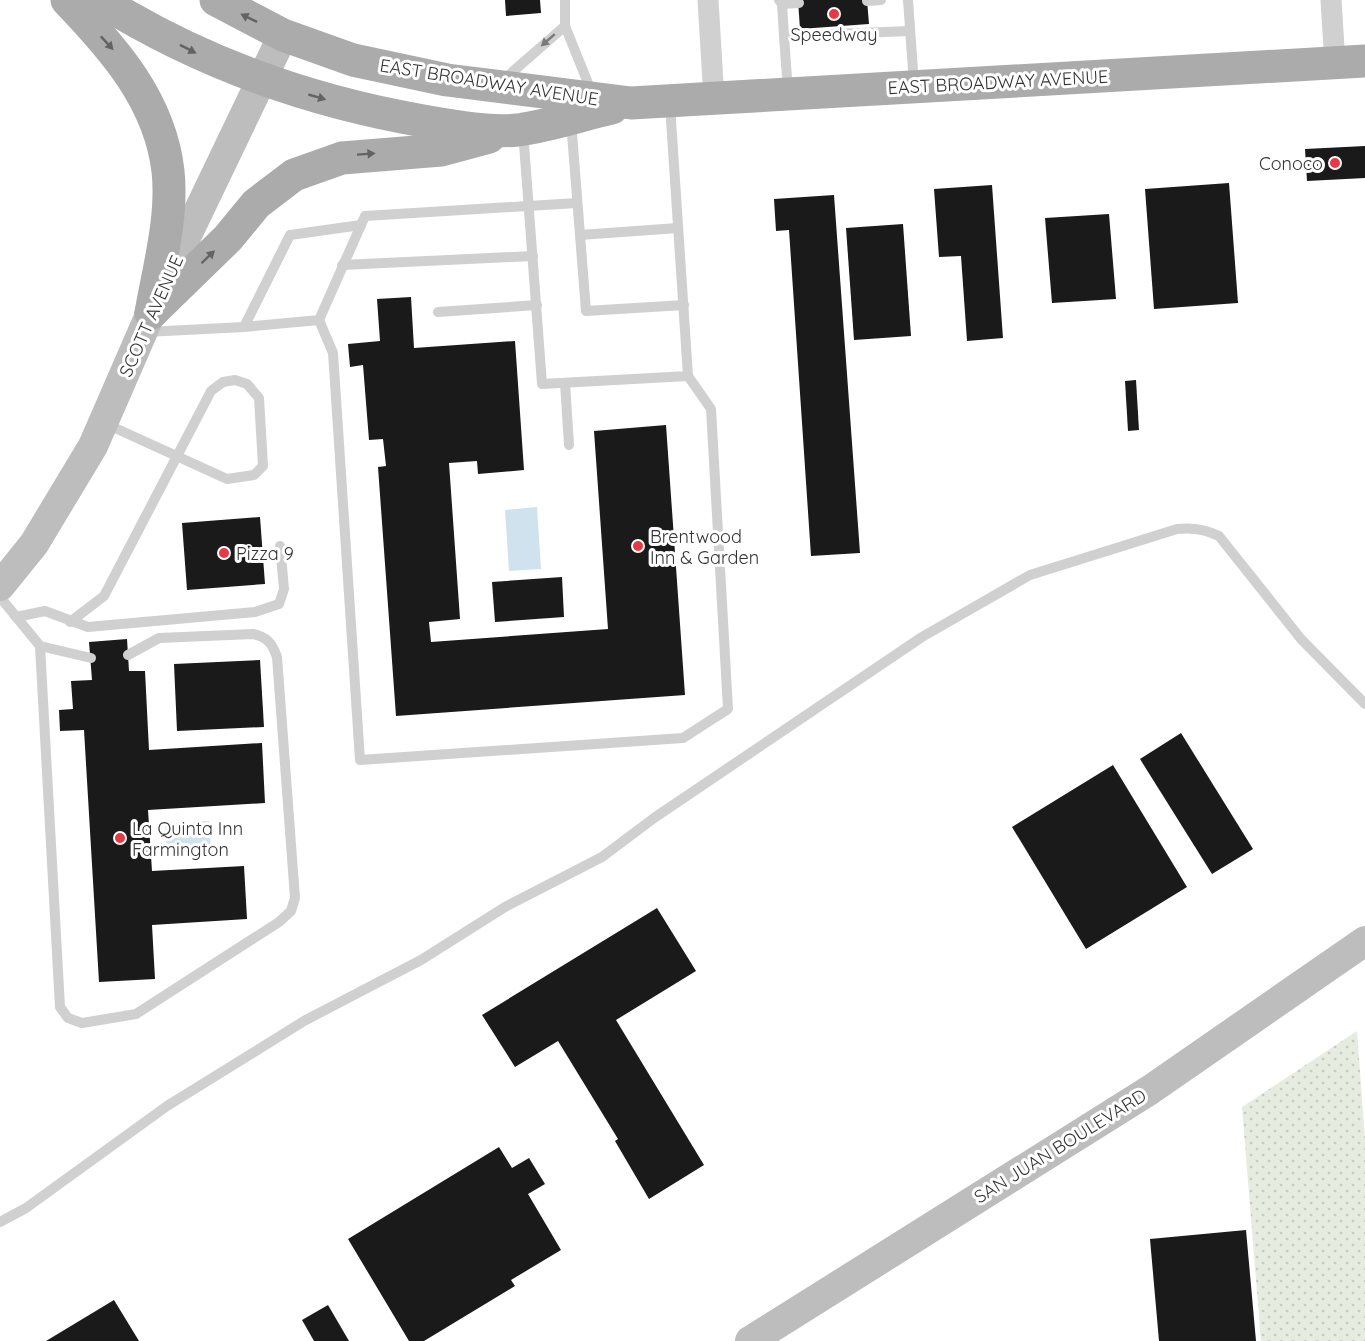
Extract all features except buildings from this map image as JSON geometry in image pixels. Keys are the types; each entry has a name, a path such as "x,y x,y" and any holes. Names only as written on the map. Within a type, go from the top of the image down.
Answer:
{"main road":[{"path":"67,0 119,56 155,118 163,145 168,172 166,224 147,323"},
{"name":"EAST BROADWAY AVENUE","path":"100,0 199,54 261,80 364,110 406,118 441,124 520,129 582,108 631,103 1350,62"},
{"name":"EAST BROADWAY AVENUE","path":"216,0 283,34 325,52 447,80 497,85 582,108"},
{"name":"SCOTT AVENUE","path":"0,585 34,544 93,446 147,323 283,34"},
{"path":"147,323 228,238 256,204 273,189 301,172 324,162 356,155 441,150 520,129"},
{"name":"SAN JUAN BOULEVARD","path":"750,1341 1150,1089 1365,941"}],"street":[{"path":"708,0 714,99"},
{"path":"1331,0 1350,62"}],"lane":[{"path":"565,0 565,26 582,108 577,202 586,310 684,304"},
{"path":"867,1 881,0"},
{"path":"908,0 914,87"},
{"path":"788,95 780,2 799,3"},
{"path":"497,85 565,26"},
{"path":"784,36 910,31"},
{"path":"577,202 365,216 319,320 333,353 360,760 683,738 728,709 711,410 688,376 670,101"},
{"path":"520,129 529,206 542,384 688,376"},
{"path":"244,327 290,235 361,225"},
{"path":"580,235 678,228"},
{"path":"342,265 533,256"},
{"path":"438,312 537,305"},
{"path":"147,323 244,327 319,320"},
{"path":"70,622 104,596 178,456 212,392 223,382 235,380 247,384 259,398 263,466 254,475 227,479 178,456 104,422"},
{"path":"565,383 569,445"},
{"path":"0,1222 26,1208 167,1106 304,1020 421,960 505,907 602,857 654,818 922,637 1030,575 1178,529 1192,527 1208,530 1219,537 1301,639 1365,704"},
{"path":"16,617 45,611 88,627 255,612 279,604 284,589 280,546"},
{"path":"0,597 40,646 60,1007 68,1017 82,1023 136,1014 279,922 291,911 296,898 277,657 273,646 264,637 252,634 159,638 128,655"},
{"path":"40,646 91,657"}],"shaded area":[{"path":"1357,1031 1365,1139 1365,1341 1261,1341 1242,1107"}],"water":[{"path":"537,507 541,569 509,571 505,510"},
{"path":"209,821 211,848 167,851 165,824"}],"place":[{"name":"Speedway","path":"834,14"},
{"name":"Conoco","path":"1335,163"},
{"name":"Brentwood Inn & Garden","path":"638,546"},
{"name":"Pizza 9","path":"224,553"},
{"name":"La Quinta Inn Farmington","path":"120,838"}]}
